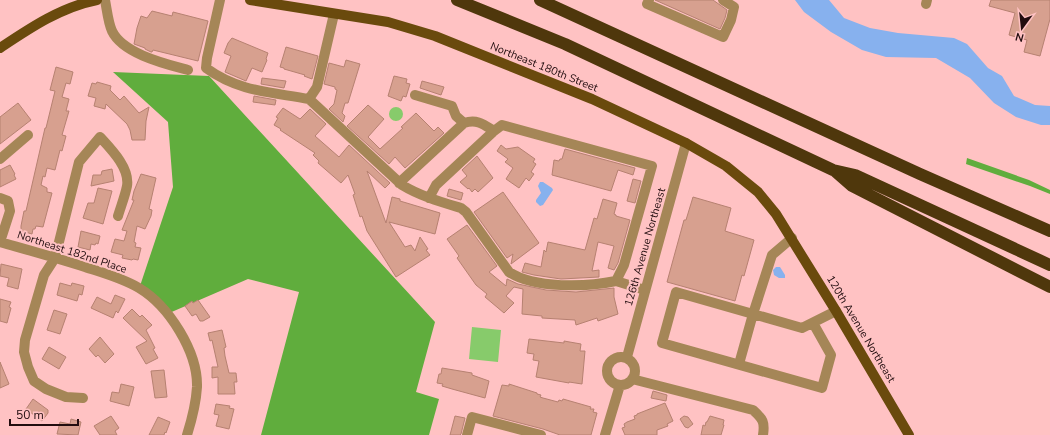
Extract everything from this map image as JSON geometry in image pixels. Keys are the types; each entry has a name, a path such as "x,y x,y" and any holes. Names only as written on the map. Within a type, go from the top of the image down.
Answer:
{"highway":[{"path":"457,0 565,44 833,170 855,175 1050,265"},
{"path":"540,0 920,174 1050,231"},
{"path":"833,170 852,186 1050,287"}],"main road":[{"path":"0,48 42,20 83,3 97,0"},
{"name":"Northeast 180th Street","path":"250,0 388,22 435,36 592,98 686,143 726,166 758,192 776,214 791,237"},
{"name":"120th Avenue Northeast","path":"791,237 909,435"}],"street":[{"path":"105,0 112,31 124,44 141,56 188,70"},
{"path":"220,0 206,68 220,78 247,89 309,98 399,183 414,192 461,208 466,212 509,272 514,275 543,284 606,283 616,281 645,290"},
{"path":"649,0 647,4 723,38 732,20 734,7 723,0"},
{"path":"309,98 317,87 334,14"},
{"path":"415,95 452,106 456,116 464,123"},
{"path":"399,183 464,123 471,121 480,122 494,131"},
{"path":"429,198 436,185 502,125 652,166 624,265 616,281"},
{"path":"0,159 28,135"},
{"path":"83,398 66,397 46,390 34,381 24,352 25,340 44,275 55,258 80,162 100,137 116,154 127,176 127,184 118,216"},
{"name":"126th Avenue Northeast","path":"627,358 686,143"},
{"path":"0,198 8,201 10,211 0,242"},
{"path":"739,364 772,255 791,237"},
{"name":"Northeast 182nd Place","path":"0,242 119,278 139,288 156,302 181,332 194,365 197,386 194,411 187,435"},
{"path":"813,323 831,355 822,388 662,343 676,292 802,328 836,311"},
{"path":"622,356 632,361 635,368 635,375 632,379 627,384 620,385 610,380 607,374 607,367 611,360 615,357 622,356"},
{"path":"632,379 754,410 762,418 764,428 763,435"},
{"path":"605,435 620,385"},
{"path":"467,435 472,417 541,435"}],"green space":[{"path":"113,72 209,76 435,322 416,392 439,399 429,435 261,435 299,292 248,279 167,314 139,289 173,187 168,122"},
{"path":"396,107 401,109 403,114 401,119 396,121 391,119 389,114 391,109"},
{"path":"967,158 1029,180 1050,190 1050,194 966,164"},
{"path":"472,327 501,330 498,362 469,359"}],"water":[{"path":"795,0 829,0 844,18 870,28 898,33 954,38 967,44 988,68 1002,76 1014,96 1035,105 1050,106 1050,125 1041,125 1016,117 994,103 970,78 936,58 886,57 862,50 831,32 804,12"},
{"path":"540,182 543,182 553,190 543,205 540,206 536,200 541,193 538,186"},
{"path":"776,267 780,267 785,275 785,278 779,278 774,275 773,270"}],"building":[{"path":"655,0 713,0 727,10 720,29"},
{"path":"991,0 1050,0 1050,19 1040,56 1024,52 1027,40 1009,35 1015,13 989,6"},
{"path":"152,11 172,16 173,12 208,21 198,61 153,50 151,52 134,44 141,16 147,18"},
{"path":"232,38 268,53 262,72 252,68 246,81 225,72 231,56 224,53"},
{"path":"286,47 318,56 312,79 304,76 305,75 280,67"},
{"path":"346,60 360,64 348,103 345,103 342,113 345,116 343,122 329,109 334,104 337,90 335,87 324,84 329,63 344,67"},
{"path":"56,67 73,72 70,84 66,83 62,97 69,99 66,111 69,111 62,135 66,136 62,151 60,150 55,170 47,168 45,177 43,176 41,185 47,188 47,192 52,193 43,227 36,226 35,229 33,229 32,234 21,231 21,226 55,91 50,90"},
{"path":"394,76 407,79 406,83 410,84 406,97 403,96 401,101 388,96"},
{"path":"262,78 286,81 284,88 261,84"},
{"path":"422,81 444,87 441,95 420,88"},
{"path":"97,82 111,86 110,90 120,100 124,96 139,113 149,107 146,121 145,140 132,140 127,124 106,104 105,109 94,106 96,98 88,96 92,83 96,84"},
{"path":"254,96 276,100 275,105 253,102"},
{"path":"18,103 31,120 0,144 0,117"},
{"path":"368,105 384,119 368,137 380,149 403,128 401,127 416,113 434,131 438,127 444,133 405,168 395,157 389,164 347,126"},
{"path":"283,108 300,119 310,109 326,124 315,136 339,157 349,145 390,183 385,188 367,171 386,223 392,197 400,199 400,201 440,213 435,234 389,222 405,247 411,245 415,251 420,237 430,255 396,277 367,231 362,216 360,217 353,195 355,194 348,175 341,183 318,163 319,161 313,155 315,153 274,125 278,118 276,117"},
{"path":"501,145 506,149 518,147 535,159 533,162 536,164 531,172 534,174 529,181 526,178 519,188 506,179 513,168 505,162 508,159 497,151"},
{"path":"565,149 635,168 633,175 618,170 611,191 552,175 554,160 559,161 562,159"},
{"path":"477,156 493,178 478,192 475,189 472,192 460,182 467,176 462,170"},
{"path":"10,165 16,179 0,187 0,170"},
{"path":"112,169 114,181 91,186 93,175 101,175 102,171"},
{"path":"141,174 156,178 149,209 152,210 151,216 145,229 137,226 134,242 136,243 135,247 141,248 138,260 132,260 122,258 123,255 111,252 115,239 124,241 127,231 122,230 134,200 132,200 134,191"},
{"path":"633,179 641,181 635,203 627,201"},
{"path":"98,188 112,191 103,224 83,218 88,203 94,203"},
{"path":"449,189 463,193 461,200 447,196"},
{"path":"503,192 539,243 511,264 513,254 507,258 474,212"},
{"path":"693,197 731,208 725,231 754,240 735,301 667,282 684,220 686,220"},
{"path":"603,199 617,203 614,214 616,216 630,220 618,263 614,270 608,268 614,246 598,242 592,271 599,270 599,277 561,279 522,272 525,263 541,267 544,250 546,252 548,242 585,250 594,218 597,219"},
{"path":"467,225 497,266 489,272 506,286 507,279 518,284 546,290 576,292 614,288 614,297 618,314 598,321 597,318 576,325 575,320 542,318 542,316 522,314 523,289 514,287 506,296 514,303 504,313 485,297 487,294 476,285 457,258 459,256 447,239"},
{"path":"81,231 100,236 98,244 91,244 90,250 78,247"},
{"path":"1,264 22,269 18,289 7,286 9,278 0,276"},
{"path":"60,283 71,286 72,283 84,286 82,295 79,294 77,301 57,295"},
{"path":"115,295 125,299 118,313 116,311 113,318 91,308 97,297 111,304"},
{"path":"0,299 11,302 7,323 0,321"},
{"path":"198,300 210,317 203,321 200,321 196,314 192,316 185,306 192,301 193,303"},
{"path":"132,309 140,317 142,315 152,325 146,330 158,358 146,364 136,347 147,341 123,318"},
{"path":"54,310 67,314 60,334 47,330"},
{"path":"222,330 226,347 224,348 225,356 229,373 236,373 237,382 234,382 235,394 218,394 218,377 212,378 212,367 218,367 212,340 210,341 208,333"},
{"path":"100,337 114,354 105,363 98,355 96,357 89,349"},
{"path":"529,339 564,343 564,341 581,344 580,351 585,351 582,384 536,377 539,361 533,360 534,354 527,353"},
{"path":"49,347 66,357 59,369 42,359"},
{"path":"0,362 9,384 0,388"},
{"path":"442,368 472,373 472,375 489,381 485,398 442,386 443,384 437,383"},
{"path":"164,370 167,397 155,398 151,371"},
{"path":"121,384 134,387 129,406 110,401 112,392 119,393"},
{"path":"509,384 537,393 543,398 558,402 559,400 562,401 563,399 591,407 590,409 594,409 593,412 597,413 591,435 560,435 493,416 502,385 509,386"},
{"path":"653,391 667,395 666,401 651,398"},
{"path":"33,399 48,410 48,413 42,421 26,409"},
{"path":"665,403 673,421 667,424 668,426 657,430 657,435 625,435 622,428 625,427 624,424 635,419 634,416"},
{"path":"216,404 230,406 229,408 234,409 229,429 216,426 219,415 214,414"},
{"path":"111,416 119,428 115,431 117,435 100,435 94,426"},
{"path":"455,416 465,418 461,434 450,435"},
{"path":"684,416 688,417 693,424 688,428 685,427 680,419"},
{"path":"710,416 724,420 721,435 701,435 703,425 705,426"},
{"path":"158,417 170,422 166,433 165,432 164,435 149,435"},
{"path":"71,419 81,422 78,435 57,434 60,422 70,424"}]}
